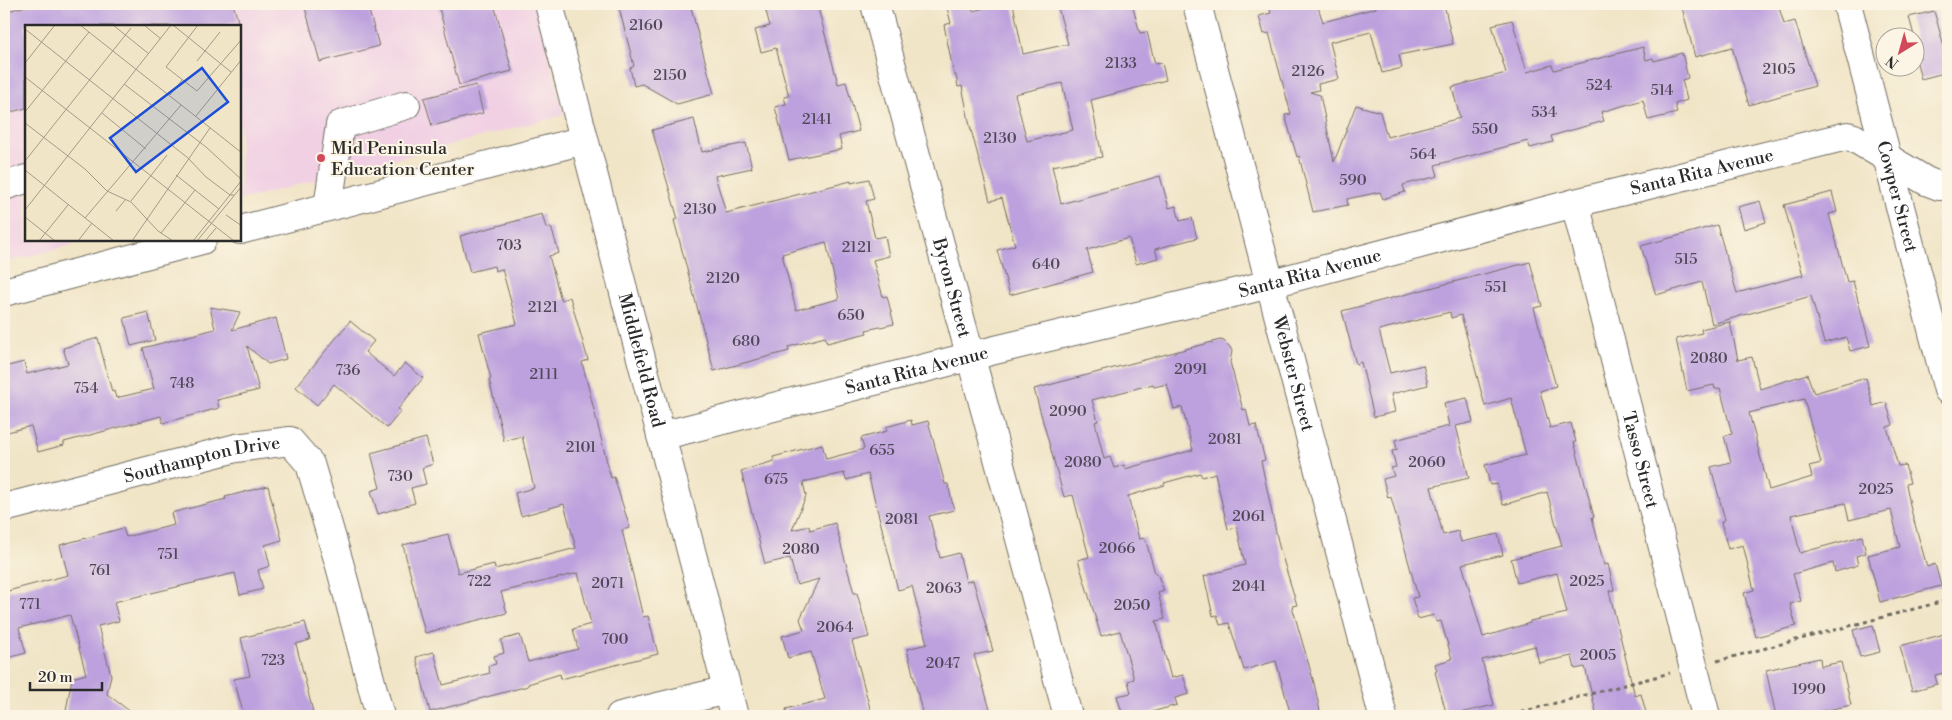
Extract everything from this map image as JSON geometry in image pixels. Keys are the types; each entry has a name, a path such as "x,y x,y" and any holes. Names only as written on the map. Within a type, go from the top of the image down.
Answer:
{"street":[{"name":"Middlefield Road","path":"549,4 734,716"},
{"name":"Byron Street","path":"875,4 970,357 982,393 1068,716"},
{"name":"Webster Street","path":"1197,4 1383,716"},
{"name":"Cowper Street","path":"1847,4 1948,390"},
{"path":"328,207 340,125 406,105"},
{"name":"Santa Rita Avenue","path":"661,436 970,357 1270,284 1575,203 1847,136 1854,138 1926,181 1939,186 1948,184"},
{"path":"241,230 584,140"},
{"path":"4,186 25,180"},
{"name":"Tasso Street","path":"1575,203 1706,716"},
{"path":"4,292 198,241"},
{"name":"Southampton Drive","path":"4,508 236,448 290,441 310,464 340,566 380,716"},
{"path":"620,716 727,690"}],"path":[{"path":"1506,716 1948,600"}],"shaded area":[{"name":"Mid Peninsula Education Center","path":"4,4 536,4 564,115 241,200 241,25 25,25 25,241 86,241 4,263"}],"building":[{"path":"34,4 233,4 238,21 224,25 25,25 25,108 4,114 4,12"},
{"path":"304,4 367,4 379,46 320,62"},
{"path":"438,4 494,4 512,71 459,85"},
{"path":"618,4 690,4 714,94 677,104 642,84 634,86 630,68 634,66"},
{"path":"764,4 817,4 838,84 846,82 859,131 839,136 842,149 789,160 775,107 786,104 784,97 789,96 776,48 761,52 755,30 770,26"},
{"path":"946,4 971,4 973,11 999,4 1013,4 1023,54 1068,44 1057,4 1132,4 1140,33 1147,32 1155,64 1162,63 1166,80 1091,100 1102,157 1052,166 1061,204 1160,176 1169,208 1176,206 1180,221 1192,218 1197,238 1155,249 1158,258 1136,264 1129,238 1087,250 1093,272 1010,295 997,250 1015,245 1002,198 990,201 970,126 962,86 958,87 956,75 954,75 944,25 951,23","holes":["1062,83 1073,130 1027,141 1015,94"]},
{"path":"1268,4 1317,4 1323,22 1376,8 1375,4 1444,4 1453,44 1399,55 1402,68 1382,73 1371,32 1330,42 1339,79 1318,84 1319,90 1310,92 1320,95 1334,162 1356,105 1380,112 1387,137 1460,118 1452,87 1506,73 1492,25 1512,20 1527,72 1552,65 1554,70 1643,47 1646,60 1653,58 1654,61 1682,53 1688,78 1682,80 1687,100 1675,104 1677,113 1648,120 1643,100 1601,112 1604,121 1551,136 1553,142 1530,148 1528,141 1435,165 1438,176 1403,185 1405,192 1383,199 1380,192 1347,199 1348,205 1313,212 1299,156 1297,157 1285,115 1291,114 1269,33 1264,34 1259,16 1271,13"},
{"path":"1681,4 1778,4 1784,24 1795,21 1815,86 1749,105 1732,47 1695,57"},
{"path":"1934,11 1948,61 1948,72 1921,79 1924,78 1924,28 1912,28 1909,17"},
{"path":"476,85 483,113 432,126 424,98"},
{"path":"694,119 702,152 746,143 752,168 715,176 726,213 851,181 851,183 869,179 874,199 866,201 875,238 885,236 889,256 873,260 883,297 887,296 894,324 866,330 867,333 827,343 825,337 788,347 789,351 714,371 674,220 678,219 652,130","holes":["826,242 839,299 796,310 782,254"]},
{"path":"1832,192 1837,212 1829,214 1847,282 1853,281 1870,346 1850,351 1846,337 1824,343 1811,296 1712,324 1702,282 1656,295 1641,246 1717,225 1737,293 1803,275 1784,205"},
{"path":"1760,201 1766,222 1744,229 1738,207"},
{"path":"542,214 546,228 551,227 559,253 549,256 561,300 570,297 588,360 582,362 611,478 614,477 630,528 622,530 643,617 648,616 658,654 561,679 560,674 528,684 528,686 430,712 416,657 434,652 443,685 490,673 488,666 496,664 494,656 504,653 501,640 520,635 528,662 578,649 573,629 591,624 578,573 501,592 507,613 425,633 403,545 448,534 458,573 494,564 495,569 576,548 564,504 521,516 515,493 534,488 522,436 504,441 479,333 517,324 502,269 495,271 494,266 470,272 460,236"},
{"path":"1530,262 1542,306 1534,308 1556,386 1540,391 1550,428 1571,423 1604,565 1608,564 1614,590 1609,591 1635,696 1641,694 1647,716 1597,716 1585,667 1575,669 1572,656 1539,663 1535,646 1482,660 1494,705 1447,716 1435,672 1437,671 1435,664 1452,659 1441,621 1436,622 1434,615 1418,619 1412,598 1418,597 1391,497 1388,498 1383,479 1394,476 1391,468 1396,467 1392,451 1397,450 1395,440 1449,426 1444,403 1467,398 1473,422 1456,426 1469,478 1431,487 1443,535 1458,531 1461,542 1498,534 1503,555 1462,564 1483,637 1530,623 1530,621 1567,613 1557,573 1517,583 1511,559 1562,546 1547,492 1503,505 1497,484 1490,485 1485,465 1526,455 1511,398 1485,406 1461,315 1451,318 1450,312 1379,330 1390,373 1423,365 1428,385 1391,394 1395,412 1374,417 1361,362 1356,364 1342,311"},
{"path":"210,307 240,312 232,330 276,318 286,359 268,364 247,346 259,390 217,400 219,408 163,423 161,416 64,442 64,445 38,452 31,426 4,433 4,367 24,362 27,374 68,364 63,348 98,338 112,392 114,391 116,398 154,389 143,348 215,329"},
{"path":"148,312 155,340 131,346 124,318"},
{"path":"350,321 374,341 365,352 394,376 405,363 423,378 398,409 401,411 387,428 334,384 317,405 296,387"},
{"path":"1730,322 1738,360 1752,357 1760,389 1807,374 1814,393 1866,378 1873,406 1886,402 1893,425 1887,427 1898,466 1905,465 1910,483 1906,484 1911,510 1927,567 1935,564 1941,586 1880,602 1868,555 1900,547 1891,510 1849,520 1845,503 1791,515 1800,553 1862,536 1866,553 1856,556 1858,565 1835,572 1833,563 1793,574 1801,601 1790,604 1796,626 1756,637 1744,593 1754,590 1743,545 1728,549 1721,522 1725,520 1711,467 1731,462 1724,436 1732,434 1720,388 1715,389 1714,385 1687,391 1676,339 1702,333 1701,329","holes":["1804,399 1821,463 1809,466 1812,477 1769,490 1749,413"]},
{"path":"1220,340 1230,347 1232,351 1230,362 1243,410 1246,409 1250,426 1256,425 1265,460 1261,461 1279,546 1297,605 1292,606 1314,683 1321,716 1291,716 1276,661 1244,670 1229,623 1220,625 1217,615 1213,616 1204,576 1245,565 1237,527 1228,529 1215,473 1202,477 1200,473 1128,496 1139,539 1145,538 1155,573 1157,573 1164,591 1158,593 1165,619 1156,621 1171,678 1183,675 1189,694 1175,698 1177,705 1137,716 1123,716 1117,696 1131,693 1128,681 1134,679 1120,631 1101,636 1078,560 1089,557 1073,495 1064,497 1034,389","holes":["1153,384 1154,387 1167,384 1174,409 1182,407 1193,450 1125,469 1125,465 1114,468 1110,457 1104,459 1095,422 1098,421 1092,400"]},
{"path":"911,420 912,425 928,421 945,484 948,484 954,510 929,516 940,558 959,553 966,582 973,580 993,651 974,655 992,716 923,716 907,649 927,644 912,586 898,590 868,474 846,480 844,473 803,482 806,496 792,530 809,526 810,530 835,523 854,593 857,593 869,637 852,641 872,716 787,716 786,709 825,699 811,652 788,658 782,636 804,630 800,619 819,579 797,585 790,558 765,564 741,471 774,461 773,457 822,444 826,459 864,449 861,438 887,431 886,427"},
{"path":"426,438 433,464 422,468 426,484 411,488 415,503 378,514 371,491 380,488 371,453"},
{"path":"268,486 282,540 265,545 270,566 258,570 263,589 240,595 235,573 114,602 119,621 98,626 111,675 107,694 136,716 65,716 72,678 86,674 70,615 19,628 26,653 4,659 4,592 68,575 60,545 123,528 126,537 174,525 171,513"},
{"path":"305,622 310,640 296,644 314,716 244,716 234,679 250,676 241,638"},
{"path":"1873,625 1880,652 1860,657 1853,630"},
{"path":"1948,633 1948,672 1935,675 1937,684 1912,691 1900,646"},
{"path":"1820,658 1821,666 1841,662 1851,705 1800,716 1776,716 1766,670"}],"place":[{"name":"Mid Peninsula Education Center","path":"321,158"}]}
